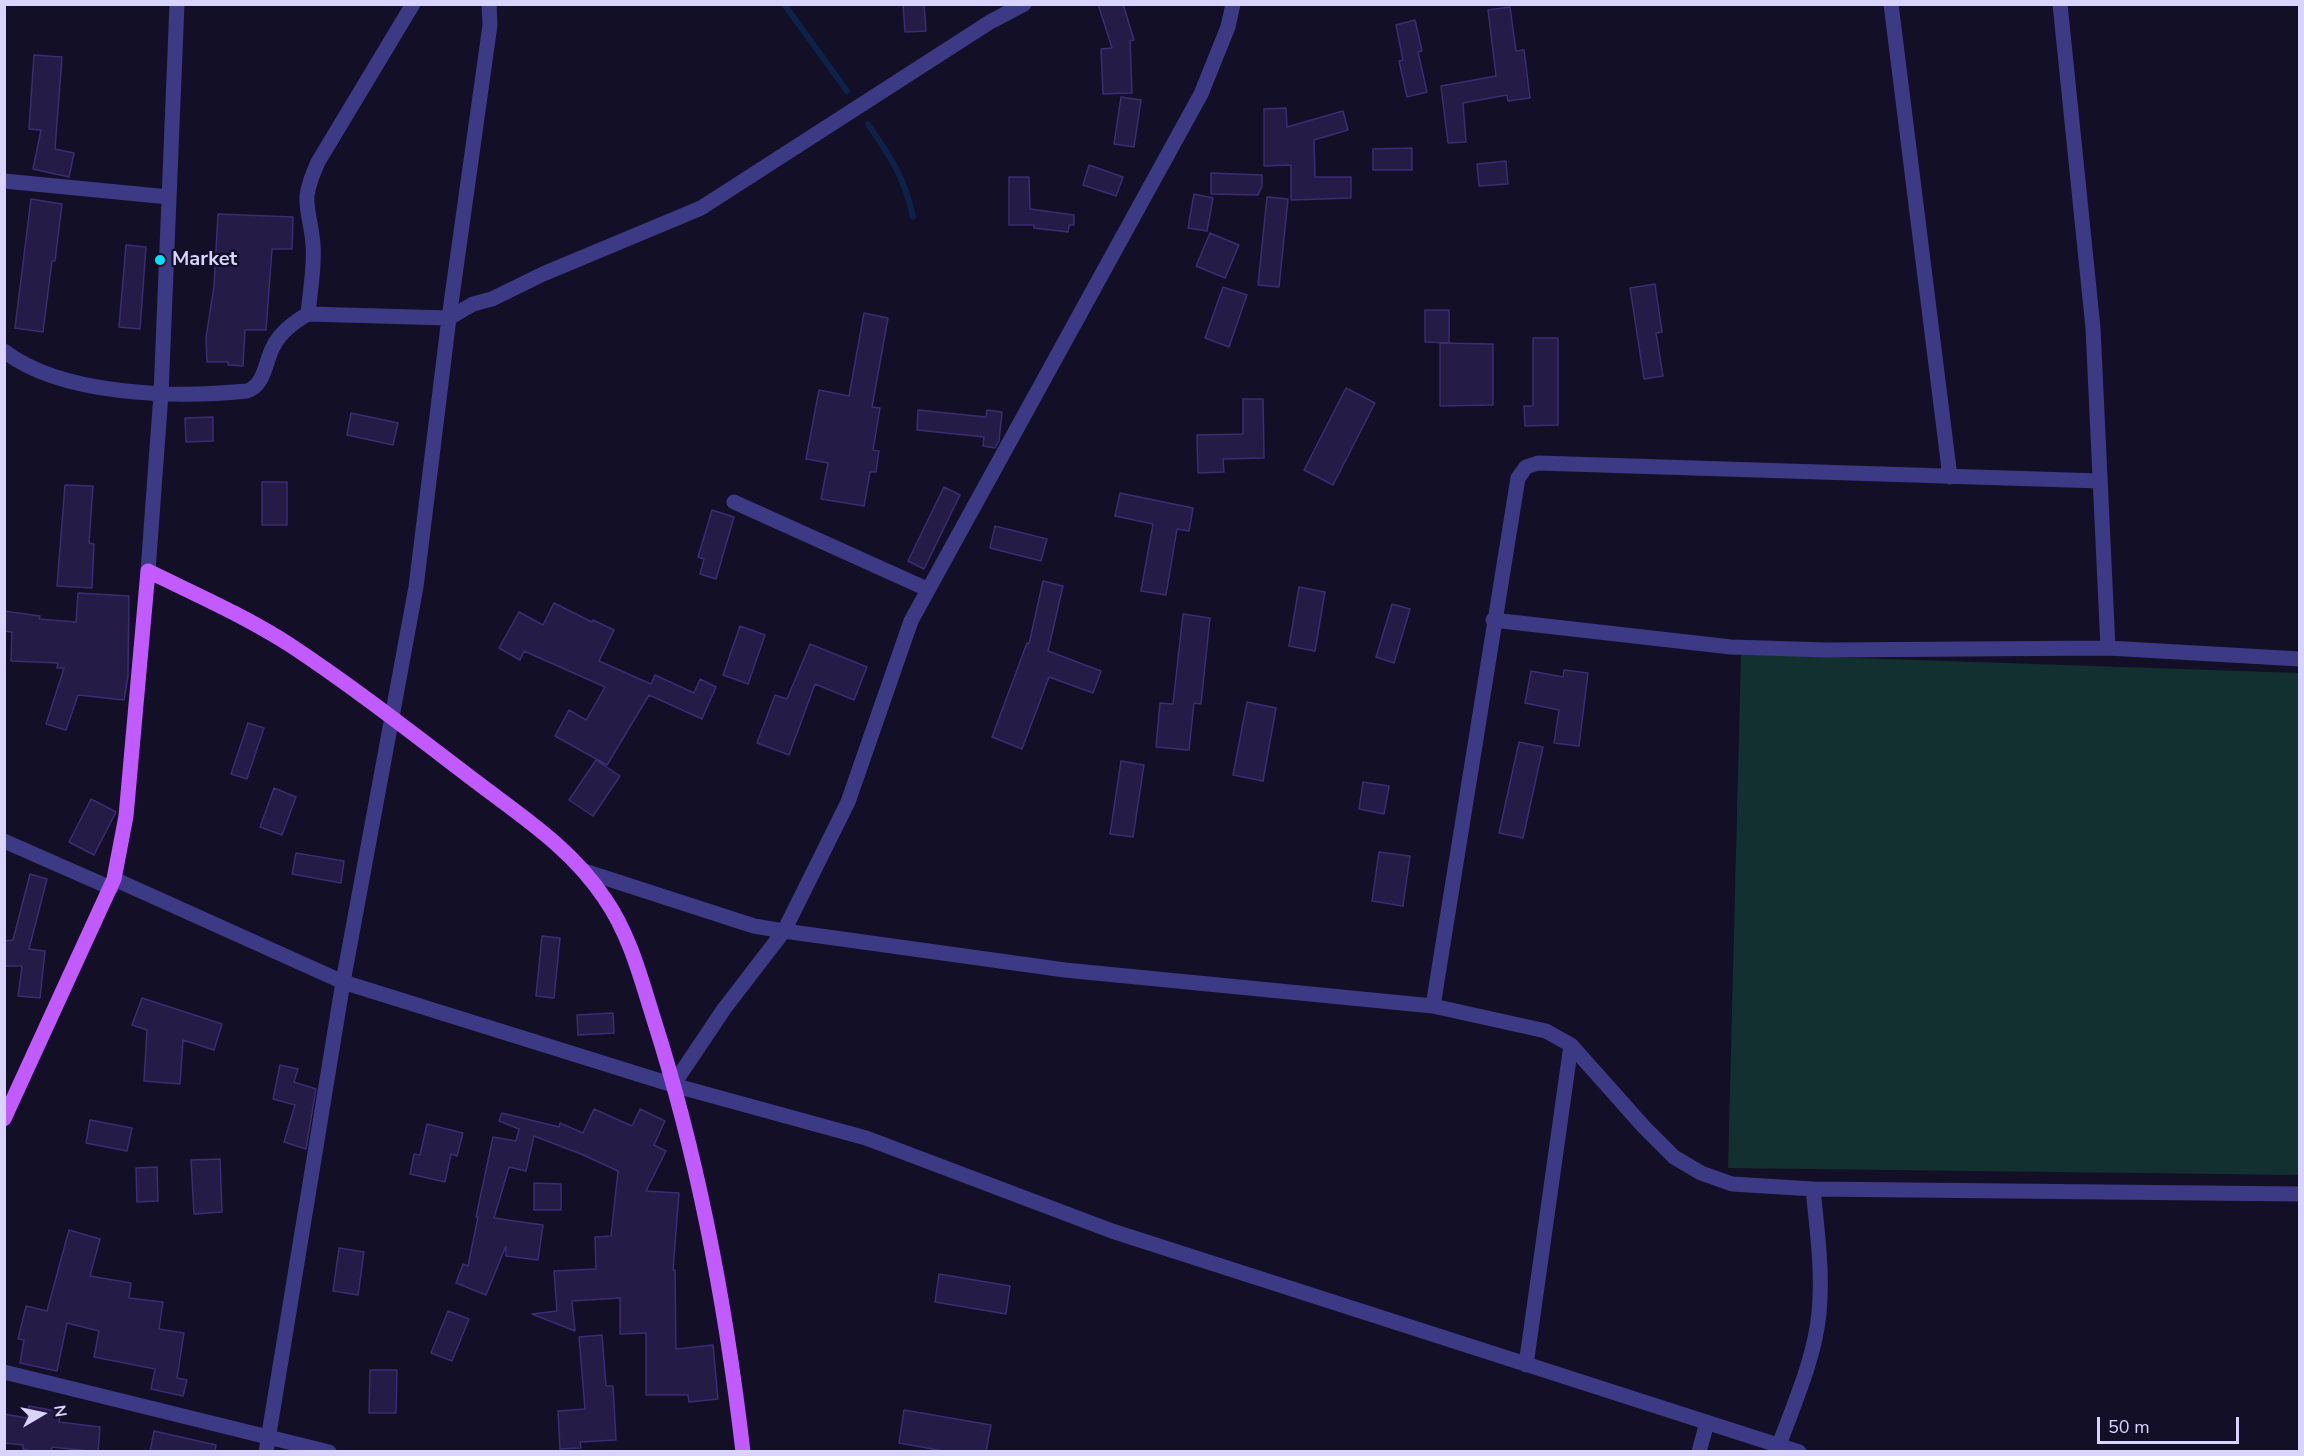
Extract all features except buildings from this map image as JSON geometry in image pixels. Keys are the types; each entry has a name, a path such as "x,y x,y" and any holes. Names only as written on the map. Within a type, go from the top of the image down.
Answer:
{"main road":[{"path":"4,1119 113,884 126,816 148,571 243,618 288,644 391,718 549,837 584,871 621,924 673,1085 702,1203 727,1321 743,1452"}],"street":[{"path":"148,571 162,394 177,4"},
{"path":"308,314 313,244 307,219 306,189 318,162 413,4"},
{"path":"267,1445 343,982 417,587 449,318 490,25 489,4"},
{"path":"4,351 37,371 81,384 162,394 226,393 253,389 258,384 273,345 295,321 308,314 449,318 473,304 492,299 543,274 701,208 990,22 1024,4"},
{"path":"673,1085 724,1009 784,931 848,802 911,621 1200,94 1228,27 1233,4"},
{"path":"1891,4 1950,477"},
{"path":"2060,4 2093,328 2108,648"},
{"path":"4,181 169,197"},
{"path":"1432,1006 1518,478 1526,467 1538,463 2100,482"},
{"path":"734,502 927,589"},
{"path":"1494,620 1731,647 1827,650 2108,648 2300,659"},
{"path":"4,841 113,884 343,982 673,1085 866,1138 1112,1231 1799,1452"},
{"path":"584,871 754,926 784,931 898,949 1065,970 1432,1006 1546,1031 1571,1045 1644,1127 1674,1156 1701,1173 1732,1184 1813,1189 2300,1194"},
{"path":"1526,1365 1571,1045"},
{"path":"1779,1445 1802,1382 1819,1314 1819,1257 1813,1189"},
{"path":"4,1372 267,1445 329,1452"},
{"path":"1699,1452 1707,1422"}],"green space":[{"path":"1741,654 2299,673 2299,1175 1728,1168"}],"waterway":[{"path":"784,4 847,91"},
{"path":"868,124 896,168 913,217"}],"place":[{"name":"Market","path":"160,260"}]}
